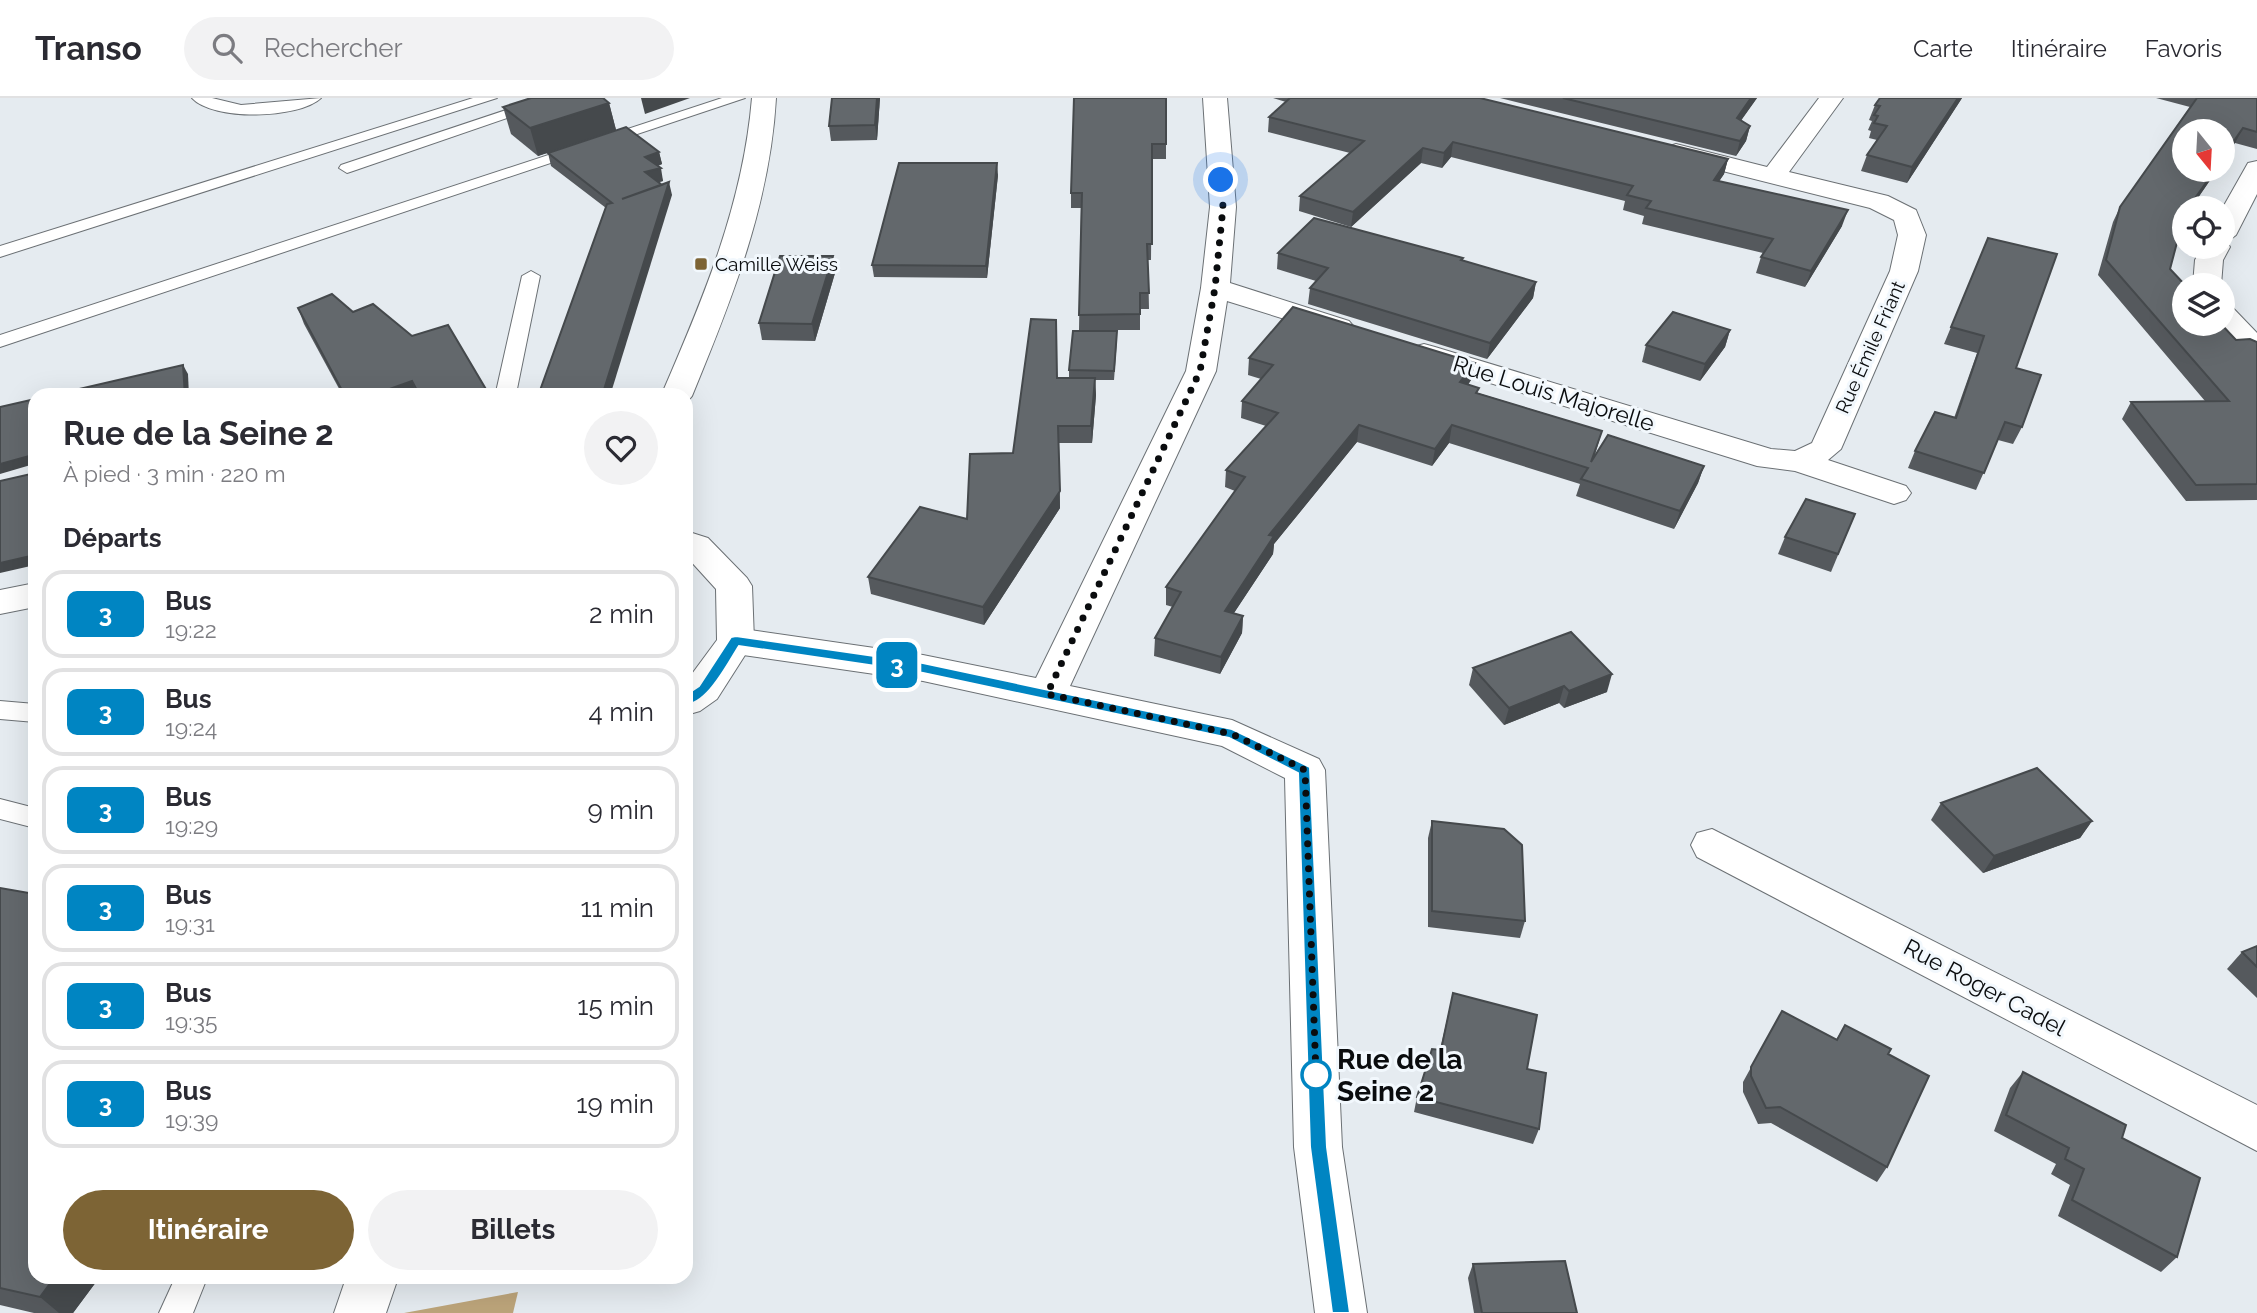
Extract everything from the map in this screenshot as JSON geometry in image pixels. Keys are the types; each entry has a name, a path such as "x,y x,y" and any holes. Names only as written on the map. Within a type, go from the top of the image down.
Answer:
{"street":[{"path":"1047,694 1200,371 1215,288 1223,207 1215,98"},
{"path":"1656,147 1773,176 1831,98"},
{"path":"679,388 734,259 758,159 766,101"},
{"path":"2235,210 2257,169"},
{"name":"Rue Émile Friant","path":"1773,176 1879,202 1906,216 1912,235 1904,271 1825,449 1799,461"},
{"path":"1215,288 1363,334"},
{"path":"2235,327 2257,351"},
{"name":"Rue Louis Majorelle","path":"1402,346 1769,459 1799,461 1894,493"},
{"path":"693,545 734,586 736,641 704,689 693,696"},
{"path":"0,602 28,596"},
{"path":"736,641 923,668 1232,734 1305,770 1318,1147 1341,1313"},
{"name":"Rue Roger Cadel","path":"1712,845 2257,1129"},
{"path":"360,1313 370,1284"}],"lane":[{"path":"200,98 215,107 236,110 289,105 313,98"},
{"path":"0,252 489,98"},
{"path":"346,168 557,98"},
{"path":"0,341 737,98"},
{"path":"507,388 531,276"},
{"path":"0,710 28,712"},
{"path":"0,809 28,816"},
{"path":"176,1313 188,1284"}],"shaded area":[{"path":"518,1292 513,1313 404,1313"}],"building":[{"path":"531,98 603,98 609,103 530,128 503,107"},
{"path":"832,98 877,98 875,125 829,126"},
{"path":"1074,98 1166,98 1166,144 1152,144 1152,244 1147,244 1149,293 1140,293 1140,314 1079,315 1082,193 1071,193"},
{"path":"1290,98 1480,98 1728,159 1714,180 1848,210 1811,271 1761,257 1773,239 1646,208 1651,201 1627,195 1633,186 1453,142 1444,153 1423,148 1353,212 1300,196 1364,141 1269,117"},
{"path":"1563,98 1751,98 1737,118 1750,126 1740,141"},
{"path":"1880,98 1958,98 1912,167 1867,155 1887,126 1874,123 1878,116 1874,115 1880,106 1875,105"},
{"path":"2197,98 2257,98 2257,132 2243,128 2235,139 2235,119 2182,119"},
{"path":"626,127 659,152 645,157 661,168 645,172 662,185 669,182 605,388 541,388 607,204 612,203 548,153"},
{"path":"2172,133 2172,182 2206,182 2197,196 2172,196 2172,336 2106,260 2120,207"},
{"path":"899,163 997,163 986,266 872,265"},
{"path":"1314,218 1463,258 1461,260 1536,282 1490,343 1310,288 1328,268 1278,253"},
{"path":"1988,238 2057,254 2016,368 2041,375 2022,427 2005,422 1984,473 1915,451 1935,412 1956,418 1984,336 1951,327"},
{"path":"780,256 833,256 812,324 759,323"},
{"path":"332,294 353,312 373,304 412,336 448,325 485,388 416,388 412,381 392,388 341,388 298,308"},
{"path":"1293,307 1475,363 1460,382 1479,388 1476,393 1602,431 1591,462 1608,435 1704,466 1680,511 1581,479 1588,468 1452,425 1435,449 1359,425 1269,535 1274,536 1225,611 1243,616 1221,657 1155,638 1181,592 1166,587 1245,477 1226,470 1278,413 1242,401 1273,365 1249,358"},
{"path":"1673,312 1730,330 1705,364 1646,345"},
{"path":"1031,319 1056,320 1057,378 1095,378 1091,426 1058,426 1060,491 983,607 868,577 920,507 967,519 970,454 1013,453"},
{"path":"1073,331 1117,331 1114,371 1069,370"},
{"path":"2172,336 2232,336 2236,340 2250,339 2257,342 2257,484 2196,485 2131,402 2229,401"},
{"path":"183,365 184,388 84,388"},
{"path":"28,401 28,456 0,464 0,407"},
{"path":"28,475 28,557 0,563 0,481"},
{"path":"1806,499 1855,514 1838,554 1785,537"},
{"path":"1571,632 1612,674 1569,691 1564,686 1509,708 1473,668"},
{"path":"2037,768 2092,821 1994,856 1941,803"},
{"path":"1432,821 1504,829 1522,845 1525,921 1432,911"},
{"path":"0,888 28,893 28,1284 50,1284 40,1297 0,1288"},
{"path":"2257,946 2257,967 2242,952"},
{"path":"1453,993 1537,1015 1527,1069 1546,1073 1539,1129 1417,1097 1432,1049 1441,1050"},
{"path":"1782,1011 1837,1040 1845,1025 1891,1049 1888,1054 1929,1076 1887,1167 1780,1107 1766,1108 1751,1076 1751,1067"},
{"path":"2023,1072 2126,1125 2122,1138 2200,1178 2177,1257 2072,1200 2084,1169 2065,1159 2069,1148 2006,1115"},
{"path":"1565,1261 1577,1313 1482,1313 1473,1264"}],"bus line":[{"name":"3","path":"693,696 704,689 736,641 923,668 1232,734 1305,770 1318,1147 1341,1313"}],"place":[{"name":"Camille Weiss","path":"701,264"},
{"name":"Rue de la Seine 2","path":"1316,1075"}],"route":[{"path":"1221,180 1223,207 1215,288 1200,371 1059,674 1047,694 1232,734 1305,770 1316,1075"}]}
